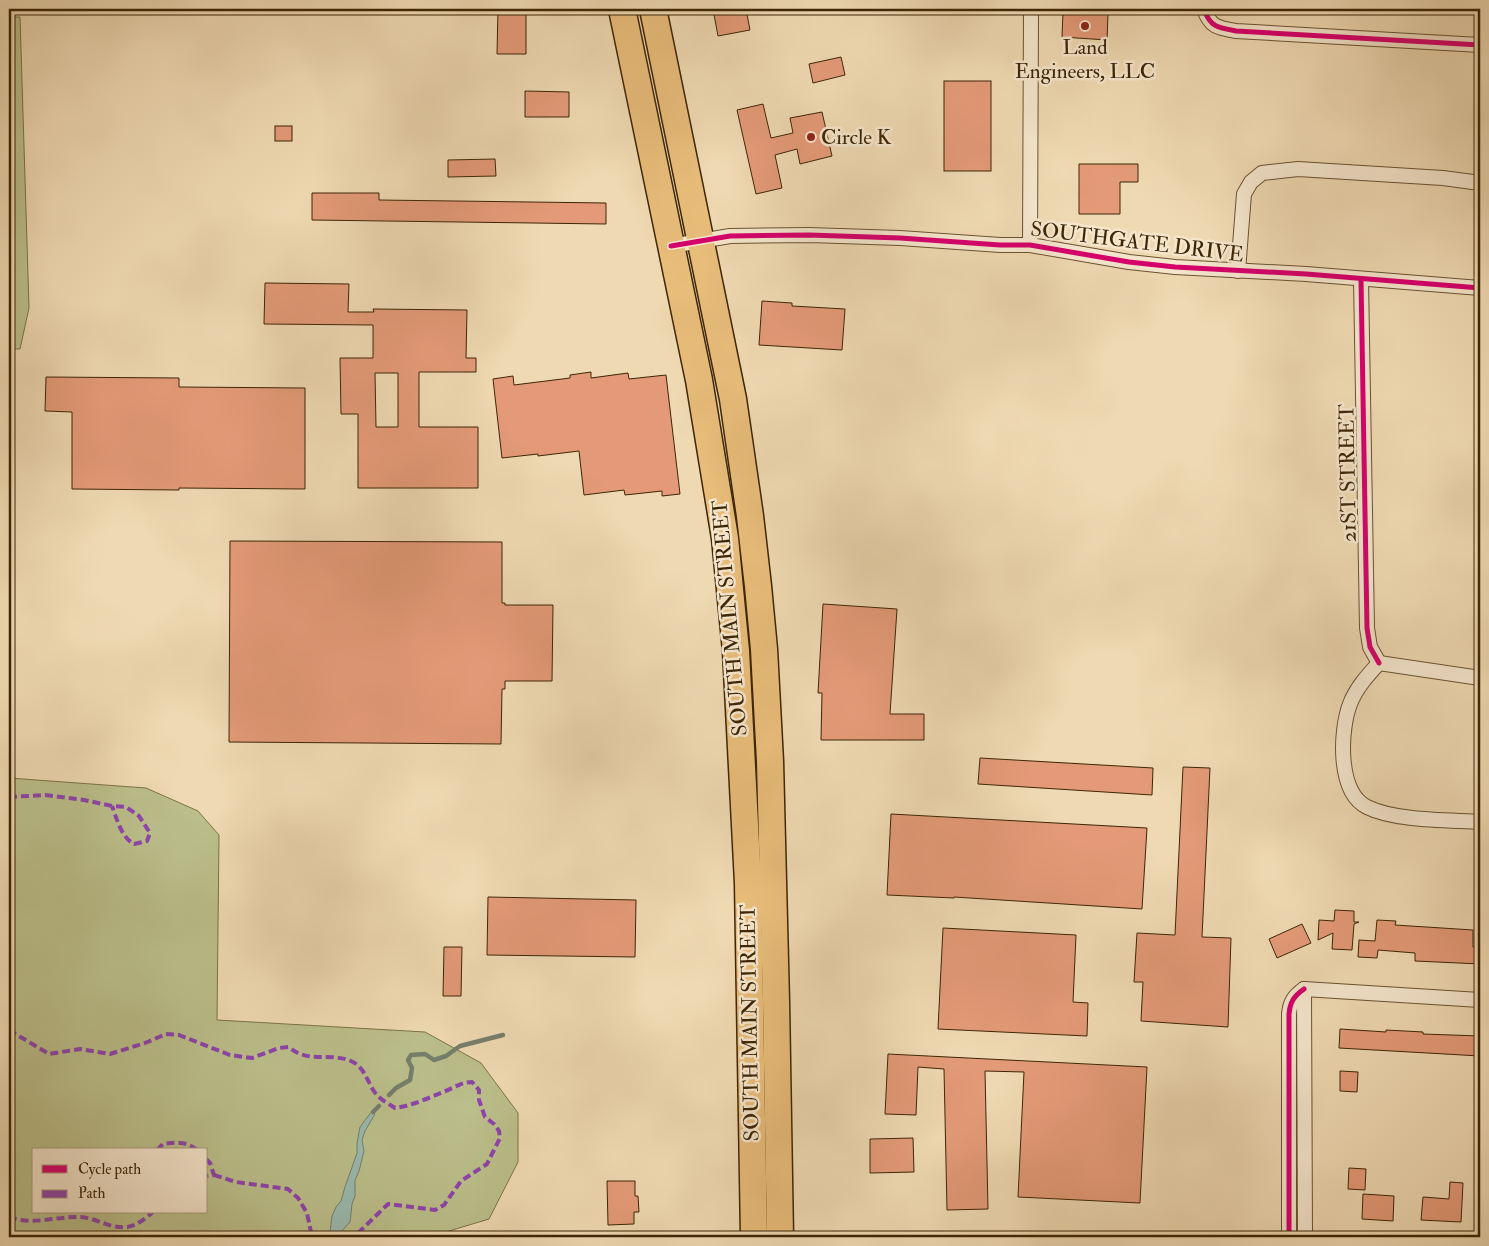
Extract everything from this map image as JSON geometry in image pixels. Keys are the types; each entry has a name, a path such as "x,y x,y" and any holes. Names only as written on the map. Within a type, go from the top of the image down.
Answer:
{"highway":[{"name":"SOUTH MAIN STREET","path":"622,9 699,380 725,538 736,651 748,883 754,1237"},
{"name":"SOUTH MAIN STREET","path":"653,9 734,399 751,525 764,649 770,770 780,1237"}],"street":[{"path":"1030,245 1031,9"},
{"path":"1204,9 1208,18 1217,27 1236,31 1480,45"},
{"path":"1238,271 1244,194 1251,182 1262,173 1298,170 1443,178 1480,183"},
{"name":"SOUTHGATE DRIVE","path":"671,246 730,236 809,235 900,238 1000,245 1030,245 1129,262 1480,288"},
{"name":"21ST STREET","path":"1361,278 1367,628 1370,647 1379,664"},
{"path":"1480,678 1379,664 1358,689 1350,703 1343,740 1346,776 1355,797 1365,806 1384,814 1480,822"},
{"path":"1304,989 1305,1237"},
{"path":"1288,1237 1288,1014 1290,1003 1295,996 1304,989 1480,1000"}],"green space":[{"path":"9,17 20,17 29,308 20,349 9,349"},
{"path":"9,778 146,788 198,811 219,835 217,1020 425,1032 481,1063 518,1113 518,1162 489,1219 429,1237 9,1237"}],"water":[{"path":"372,1111 375,1114 362,1140 364,1151 355,1180 355,1196 350,1222 340,1233 334,1234 330,1232 332,1216 341,1201 357,1153 360,1127"}],"building":[{"path":"498,9 526,9 526,54 497,54"},
{"path":"713,9 746,9 750,30 718,36"},
{"name":"Land Engineers, LLC","path":"1063,12 1108,14 1107,40 1062,37"},
{"path":"841,57 845,75 813,83 809,64"},
{"path":"944,81 991,81 991,171 944,171"},
{"path":"525,91 569,92 569,117 525,117"},
{"name":"Circle K","path":"763,104 771,138 793,133 790,118 822,112 832,156 800,164 797,149 775,155 782,188 756,194 737,110"},
{"path":"275,126 292,126 292,141 275,141"},
{"path":"495,159 496,176 448,177 448,160"},
{"path":"1079,164 1138,164 1138,182 1120,182 1120,214 1079,214"},
{"path":"312,193 379,193 379,200 606,203 606,224 312,220"},
{"path":"265,283 349,284 348,312 374,312 373,309 467,310 466,358 476,358 476,372 419,372 419,427 478,427 478,488 358,488 358,414 341,414 340,358 373,358 373,325 264,324","holes":["375,373 398,373 398,427 376,427"]},
{"path":"762,301 792,303 792,306 845,309 842,350 759,345"},
{"path":"591,372 591,378 628,373 629,379 666,375 680,494 662,496 662,491 625,495 624,490 584,495 579,451 502,458 493,379 513,376 514,385 570,378 570,375"},
{"path":"46,377 179,378 179,387 305,388 305,489 72,489 72,412 45,411"},
{"path":"230,541 502,542 502,603 505,603 505,605 553,605 552,681 505,681 505,689 502,689 501,744 229,742"},
{"path":"823,604 897,609 890,714 924,714 924,740 821,740 822,693 818,693"},
{"path":"980,758 1153,768 1152,795 978,784"},
{"path":"1183,767 1210,768 1202,937 1231,938 1228,1027 1141,1021 1143,982 1134,982 1137,933 1175,935"},
{"path":"891,814 1147,828 1142,909 954,897 887,895"},
{"path":"488,897 636,900 635,957 487,955"},
{"path":"1335,910 1354,911 1354,922 1359,922 1354,924 1352,950 1332,949 1333,933 1318,940 1319,920 1334,921"},
{"path":"1377,920 1396,921 1395,925 1473,930 1473,947 1480,948 1480,964 1415,961 1415,953 1378,950 1377,958 1358,957 1359,940 1375,941"},
{"path":"1302,924 1311,943 1277,958 1269,939"},
{"path":"943,928 1076,935 1073,1002 1088,1003 1087,1036 938,1029"},
{"path":"444,947 462,947 461,996 443,996"},
{"path":"1340,1029 1480,1036 1480,1056 1339,1048"},
{"path":"888,1054 1147,1067 1140,1203 1018,1197 1024,1072 985,1071 988,1209 947,1210 944,1069 918,1067 916,1115 885,1114"},
{"path":"1340,1071 1358,1072 1357,1092 1340,1091"},
{"path":"913,1138 914,1172 870,1173 870,1139"},
{"path":"1349,1168 1366,1169 1365,1190 1348,1189"},
{"path":"607,1181 635,1181 635,1196 638,1196 639,1212 634,1212 634,1224 608,1225"},
{"path":"1450,1182 1463,1183 1461,1222 1421,1220 1423,1197 1449,1199"},
{"path":"1363,1194 1394,1196 1393,1221 1362,1219"}],"waterway":[{"path":"389,1095 396,1088 410,1080 412,1068 408,1060 411,1055 425,1054 434,1060 446,1056 460,1046 503,1035"},
{"path":"373,1112 379,1106"}],"marked path":[{"path":"9,797 45,795 126,807 139,816 150,833 147,841 134,844 130,841 120,827 112,806"},
{"path":"9,1030 49,1054 80,1049 110,1054 166,1034 179,1035 230,1055 252,1058 279,1048 289,1047 296,1052 311,1057 335,1057 351,1061 360,1068 378,1096 395,1108 413,1104 461,1084 472,1082 479,1090 479,1100 485,1117 499,1131 500,1138 487,1164 461,1181 444,1205 435,1210 388,1204 356,1235 347,1237"},
{"path":"159,1148 163,1144 177,1143 189,1145 194,1148"},
{"path":"208,1161 214,1175 208,1176"},
{"path":"214,1175 236,1182 288,1189 298,1198 307,1213 312,1237"},
{"path":"9,1217 27,1221 81,1217 115,1226 129,1227 137,1224 150,1214"}],"cycle path":[{"path":"1204,9 1209,20 1216,26 1236,31 1480,45"},
{"path":"671,246 730,236 809,235 900,238 1000,245 1030,245 1129,262 1175,267 1306,274 1480,288"},
{"path":"1361,279 1367,628 1370,647 1379,663"},
{"path":"1289,1237 1289,1014 1293,1000 1304,989"}],"place":[{"name":"Land Engineers, LLC","path":"1085,26"},
{"name":"Circle K","path":"811,137"}]}
